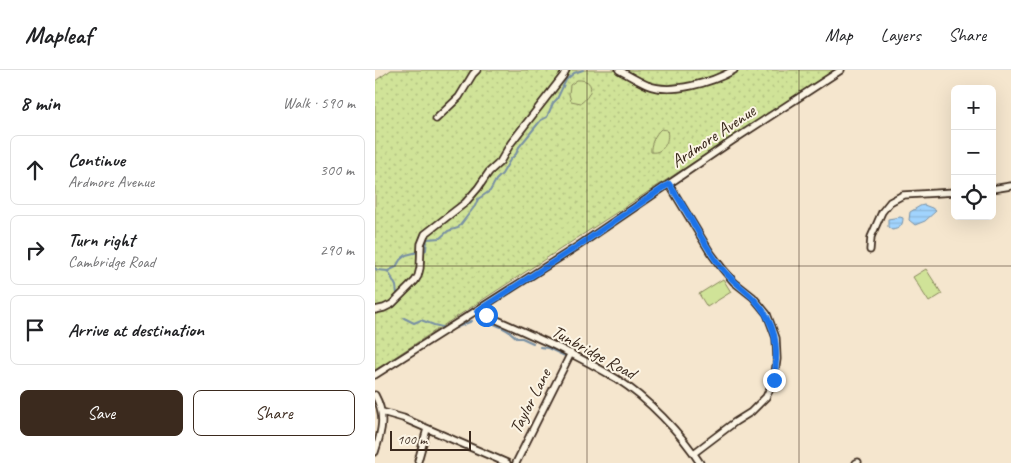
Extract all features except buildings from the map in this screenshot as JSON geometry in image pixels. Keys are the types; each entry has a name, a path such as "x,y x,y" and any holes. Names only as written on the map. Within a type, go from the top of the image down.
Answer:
{"street":[{"path":"436,119 459,98 477,70"},
{"path":"375,310 392,304 415,281 420,268 421,244 425,234 465,203 478,188 489,172 500,162 511,143 566,70"},
{"path":"619,70 647,86 667,90 709,82 734,70"},
{"name":"Ardmore Avenue","path":"375,375 578,246 732,141 841,70"},
{"path":"669,184 722,268 734,282 753,297 767,314 776,338 777,360 774,380 766,397 751,412 693,453"},
{"path":"996,188 1011,186"},
{"path":"870,250 871,236 882,212 889,202 903,195 951,192"},
{"name":"Tunbridge Road","path":"477,311 571,353 619,380 645,400 672,427 700,463"},
{"name":"Taylor Lane","path":"516,463 571,353"},
{"path":"375,395 382,412 380,436 375,452"},
{"path":"382,412 403,418 507,463"},
{"path":"418,461 427,429"}],"green space":[{"path":"391,70 835,70 375,370 375,81"},
{"path":"577,80 587,82 591,88 581,103 571,101 569,94 570,85"},
{"path":"661,129 667,130 668,134 665,146 659,151 651,152 653,140"},
{"path":"926,269 942,294 929,302 913,277"},
{"path":"723,279 731,292 707,307 699,294"}],"water":[{"path":"924,205 936,211 925,221 915,225 909,220 910,212"},
{"path":"903,218 900,227 892,230 888,227 888,219"}],"waterway":[{"path":"424,251 426,250 427,239 440,238 448,231 458,228 475,206 478,199 490,191 519,147 541,120 547,117 566,80 574,73 583,70"},
{"path":"388,271 396,267 406,255 418,252"},
{"path":"375,268 388,271 396,286 397,294"},
{"path":"404,318 414,323 421,320 442,327"},
{"path":"453,329 472,321"},
{"path":"494,324 517,338 533,343"},
{"path":"540,347 548,348 565,356"}],"route":[{"path":"486,315 477,311 578,246 669,184 722,268 734,282 753,297 767,314 776,338 777,360 774,380"}]}
